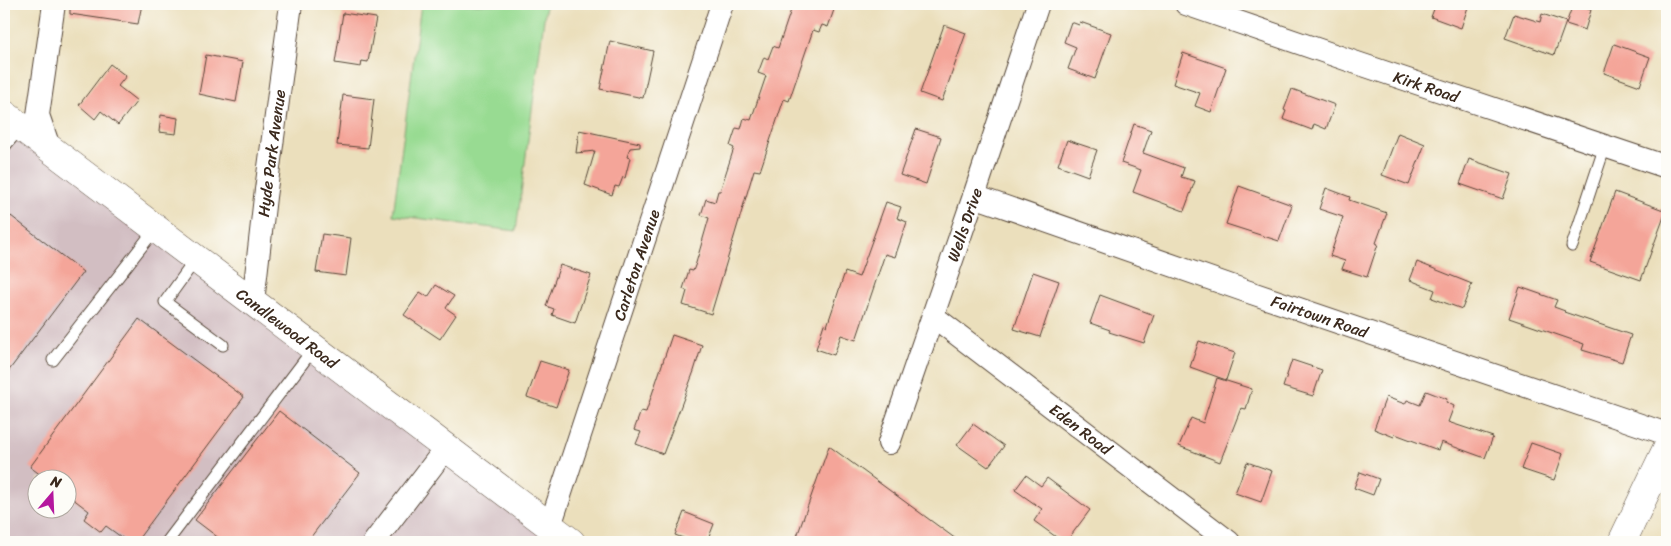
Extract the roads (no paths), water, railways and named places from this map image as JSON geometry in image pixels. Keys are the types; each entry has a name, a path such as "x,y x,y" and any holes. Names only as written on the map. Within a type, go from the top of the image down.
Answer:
{"street":[{"path":"49,147 38,115 54,4"},
{"name":"Hyde Park Avenue","path":"253,302 266,188 291,4"},
{"name":"Carleton Avenue","path":"550,526 722,4"},
{"name":"Wells Drive","path":"889,443 1038,4"},
{"name":"Kirk Road","path":"1186,4 1667,167"},
{"name":"Candlewood Road","path":"10,129 49,147 571,542"},
{"name":"Fairtown Road","path":"974,196 1242,290 1667,434"},
{"name":"Eden Road","path":"933,316 1229,542"},
{"path":"374,542 446,448"},
{"path":"1622,542 1667,448"}],"lane":[{"path":"1572,246 1605,146"},
{"path":"53,360 156,228"},
{"path":"196,259 165,302 223,345"},
{"path":"167,542 314,348"}]}
